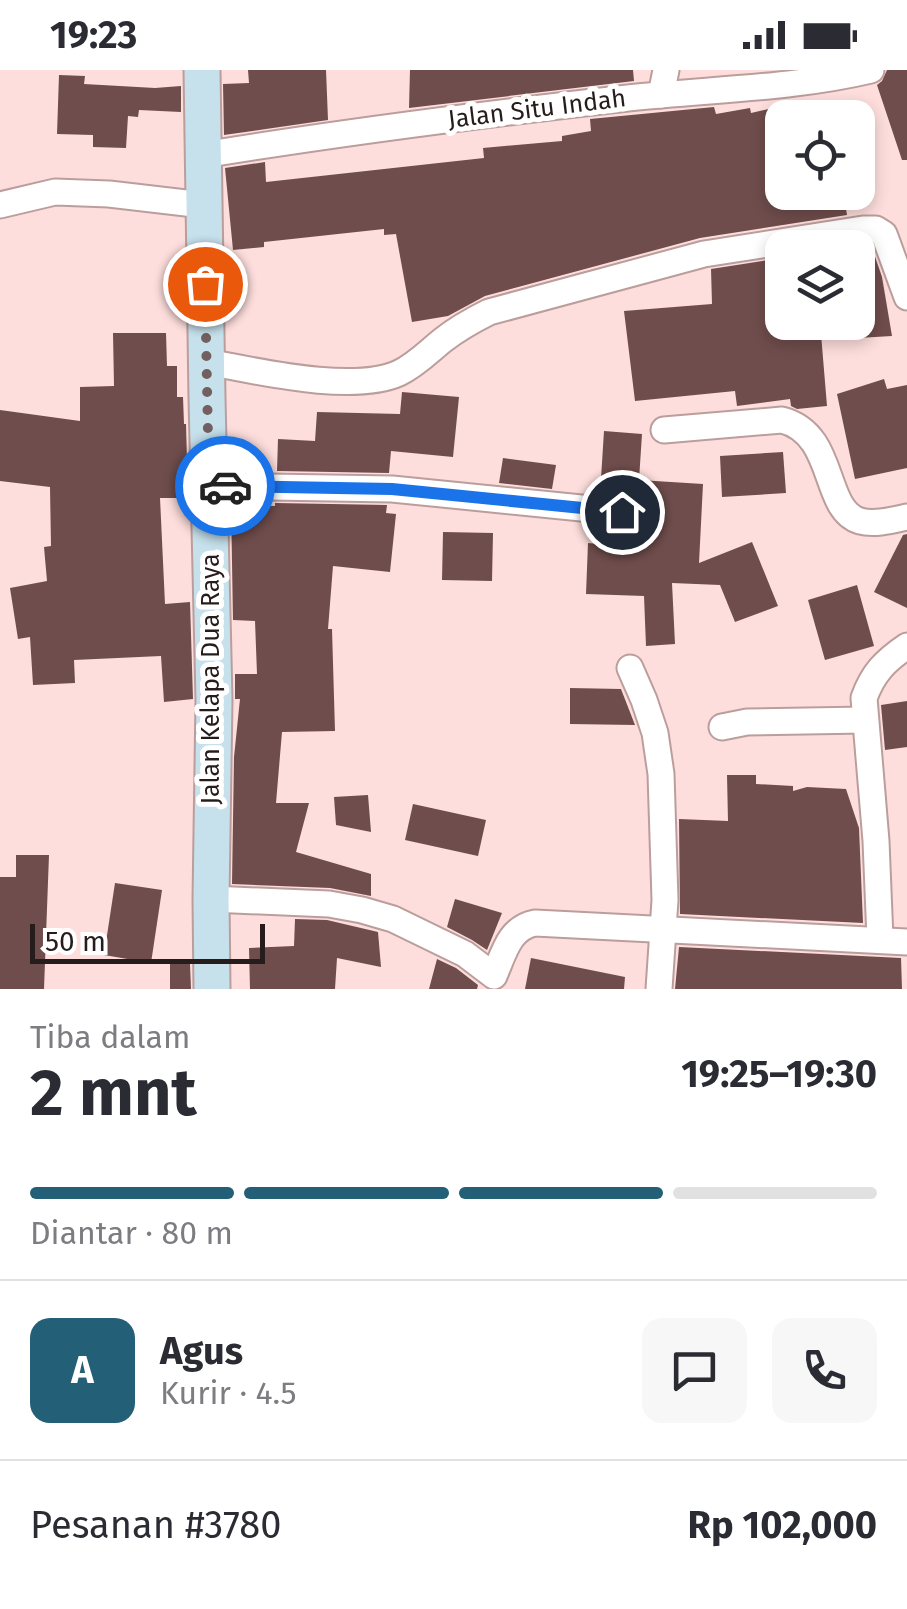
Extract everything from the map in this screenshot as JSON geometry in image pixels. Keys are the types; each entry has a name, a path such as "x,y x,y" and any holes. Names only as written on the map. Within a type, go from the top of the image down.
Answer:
{"main road":[{"name":"Jalan Kelapa Dua Raya","path":"202,70 214,700 212,989"}],"street":[{"name":"Jalan Situ Indah","path":"203,155 664,83 804,83 871,70"},
{"path":"0,205 54,192 203,205"},
{"path":"206,362 325,381 382,380 420,360 465,324 489,312 704,254 863,228 884,234 907,297"},
{"path":"664,430 782,420 796,424 819,450 848,515 872,522 907,517"},
{"path":"209,486 392,489 622,512"},
{"path":"880,939 864,698 871,678 884,662 907,646"},
{"path":"630,668 655,733 661,774 664,929 659,989"},
{"path":"722,727 747,722 865,720"},
{"path":"211,899 329,904 362,910 394,920 465,954 494,976 512,936 522,926 535,923 907,942"}],"building":[{"path":"248,70 326,70 328,120 224,135 223,84 249,83"},
{"path":"410,70 633,70 634,81 409,108"},
{"path":"887,70 907,70 907,160 902,160 877,85"},
{"path":"59,75 85,76 84,84 181,86 181,112 139,110 138,117 128,116 126,148 93,147 93,135 57,134"},
{"path":"714,107 716,114 750,108 751,113 765,110 765,210 846,210 847,215 700,238 485,296 448,316 412,322 396,234 384,235 384,229 264,242 264,247 233,250 225,168 265,162 266,182 484,158 483,148 562,141 562,136 591,131 590,119"},
{"path":"875,257 882,277 892,336 875,337"},
{"path":"765,261 765,340 822,340 827,406 797,409 791,406 790,399 737,406 735,391 635,401 624,311 712,304 711,269"},
{"path":"113,333 166,333 167,366 177,366 177,397 183,397 186,424 188,498 160,498 165,604 190,602 193,699 164,702 161,656 74,660 75,683 33,685 30,637 18,639 10,588 47,581 44,547 51,546 50,487 0,481 0,410 80,421 80,387 114,386"},
{"path":"884,379 887,389 907,385 907,468 855,479 837,394"},
{"path":"402,392 459,397 453,457 391,451 389,473 277,471 278,439 315,441 317,412 400,414"},
{"path":"604,431 642,434 639,480 703,484 699,563 752,542 778,606 735,622 720,585 672,583 675,644 646,646 644,596 586,594 588,543 598,544 599,526 627,527 637,515 630,498 600,494"},
{"path":"783,452 786,493 722,497 720,456"},
{"path":"503,458 556,465 552,489 499,483"},
{"path":"231,504 387,505 386,513 396,514 390,572 333,566 328,629 332,629 335,731 282,732 276,803 309,803 296,852 371,874 371,896 330,888 232,884 234,757 240,699 235,699 235,674 257,674 255,621 233,620"},
{"path":"443,532 493,533 492,581 442,580"},
{"path":"907,534 907,608 874,592"},
{"path":"857,585 874,646 825,660 808,600"},
{"path":"570,688 621,689 635,725 570,724"},
{"path":"907,701 907,747 885,750 881,705"},
{"path":"727,775 756,775 756,784 793,786 793,791 807,787 846,789 859,828 863,923 680,914 679,819 728,821"},
{"path":"368,795 371,832 336,825 334,797"},
{"path":"413,804 486,820 478,856 405,840"},
{"path":"16,855 49,855 44,989 0,989 0,877 16,877"},
{"path":"115,883 162,890 151,963 104,955"},
{"path":"455,899 502,913 487,950 447,927"},
{"path":"295,919 327,920 378,932 381,967 337,958 335,989 250,989 249,948 294,946"},
{"path":"679,947 901,958 902,989 675,989"},
{"path":"531,958 625,977 624,989 525,989"},
{"path":"437,959 456,968 478,985 477,989 429,989"},
{"path":"170,964 190,964 191,989 170,989"}],"way so far":[{"path":"205,284 209,486 225,486"}],"route":[{"path":"225,486 392,489 622,512"}]}
